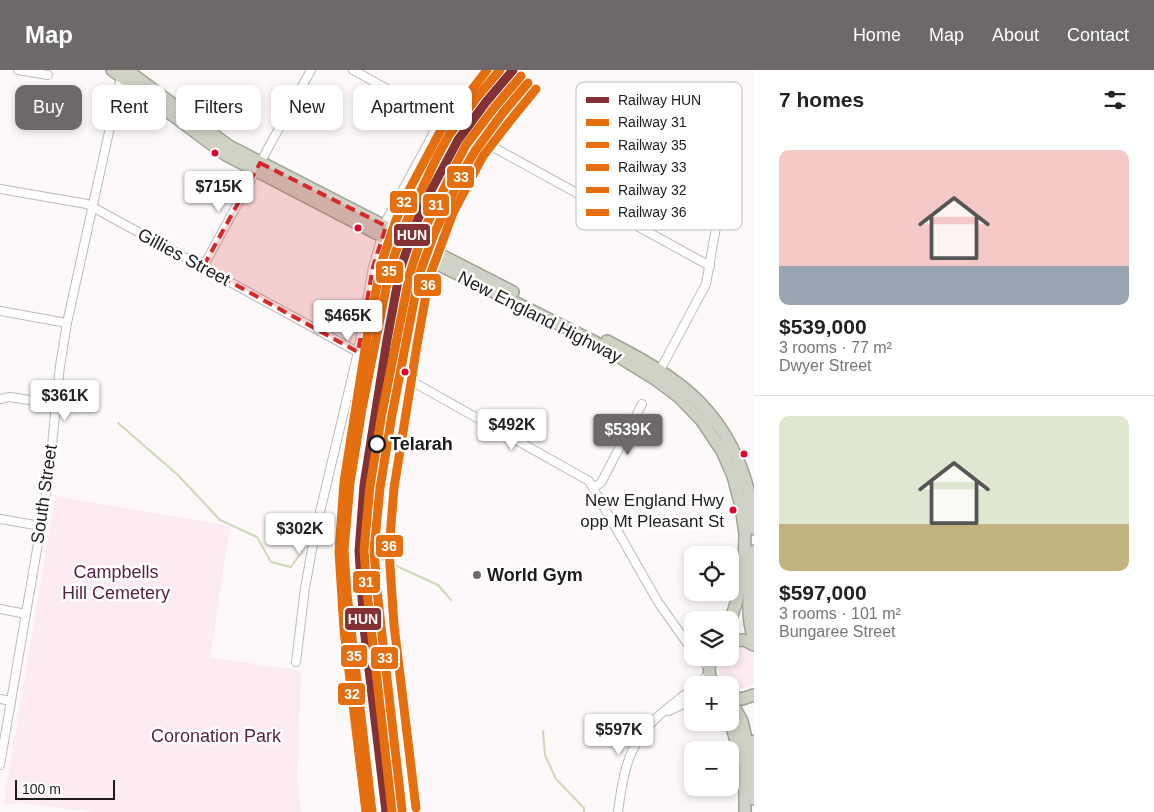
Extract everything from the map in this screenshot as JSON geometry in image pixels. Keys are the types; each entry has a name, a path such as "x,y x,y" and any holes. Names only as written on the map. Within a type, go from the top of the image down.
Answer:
{"highway":[{"name":"New England Highway","path":"120,72 226,155 257,167 614,345 657,375 689,392 704,406 718,424 736,455 748,489 754,529"},
{"name":"New England Highway","path":"657,375 709,430 728,462 737,489 745,534 744,564 734,611"},
{"path":"748,489 754,503"},
{"path":"754,562 749,610 750,627 754,639"},
{"path":"739,640 744,640 754,644"},
{"path":"739,699 754,695"},
{"path":"739,716 744,734 748,805"},
{"path":"733,731 740,780 748,805"},
{"path":"748,805 754,741"}],"street":[{"path":"18,70 48,75"},
{"path":"203,267 312,70"},
{"path":"296,662 305,588 315,533 358,352 373,268 389,233 388,219 431,138 435,121 427,111 352,70"},
{"name":"South Street","path":"0,765 49,474 55,404 68,323 120,72"},
{"path":"491,146 576,193"},
{"name":"Gillies Street","path":"0,189 87,204 358,352"},
{"path":"644,230 710,266"},
{"path":"657,375 706,284 716,230"},
{"path":"436,257 411,370 411,379 413,382 585,478 594,487 658,602 684,637"},
{"path":"0,311 68,323"},
{"path":"0,399 10,398 55,404"},
{"path":"594,487 601,483 642,404"},
{"path":"0,519 41,526"},
{"path":"0,609 26,614"},
{"path":"618,812 624,778 636,743 658,717 684,696"},
{"path":"0,699 11,701"},
{"path":"658,717 684,704"}],"highlighted area":[{"path":"260,163 386,226 373,267 358,352 203,267"}],"green space":[{"path":"55,496 230,526 210,657 301,671 297,780 301,812 93,812 23,803 3,805"},
{"path":"739,647 746,648 754,653 754,683 747,687 739,689 739,676 720,676 719,666 739,666"}],"waterway":[{"path":"118,423 178,475 220,520 257,537 271,562 291,567 302,551"},
{"path":"379,558 438,585 451,600"},
{"path":"543,731 545,755 556,779 584,808 584,812"}],"rail line":[{"name":"32","path":"366,812 344,630 339,552 344,482 367,337 381,264 408,192 441,130 487,70"},
{"name":"35","path":"372,812 347,594 344,550 350,483 362,409 390,268 406,223 449,135 500,70"},
{"name":"HUN","path":"386,812 364,628 359,551 364,485 387,340 400,270 426,200 458,140 513,70"},
{"name":"31","path":"392,811 364,550 370,486 382,413 410,273 424,230 466,145 521,76"},
{"name":"33","path":"402,810 374,550 380,488 392,415 419,275 434,234 475,151 528,83"},
{"name":"36","path":"416,808 394,625 389,551 394,488 417,345 429,278 453,213 483,156 536,89"}],"place":[{"name":"Telarah","path":"377,444"},
{"name":"New England Hwy opp Mt Pleasant St","path":"733,510"},
{"name":"World Gym","path":"477,575"}],"park label":[{"name":"Campbells Hill Cemetery","path":"116,582"},
{"name":"Coronation Park","path":"216,736"}]}
